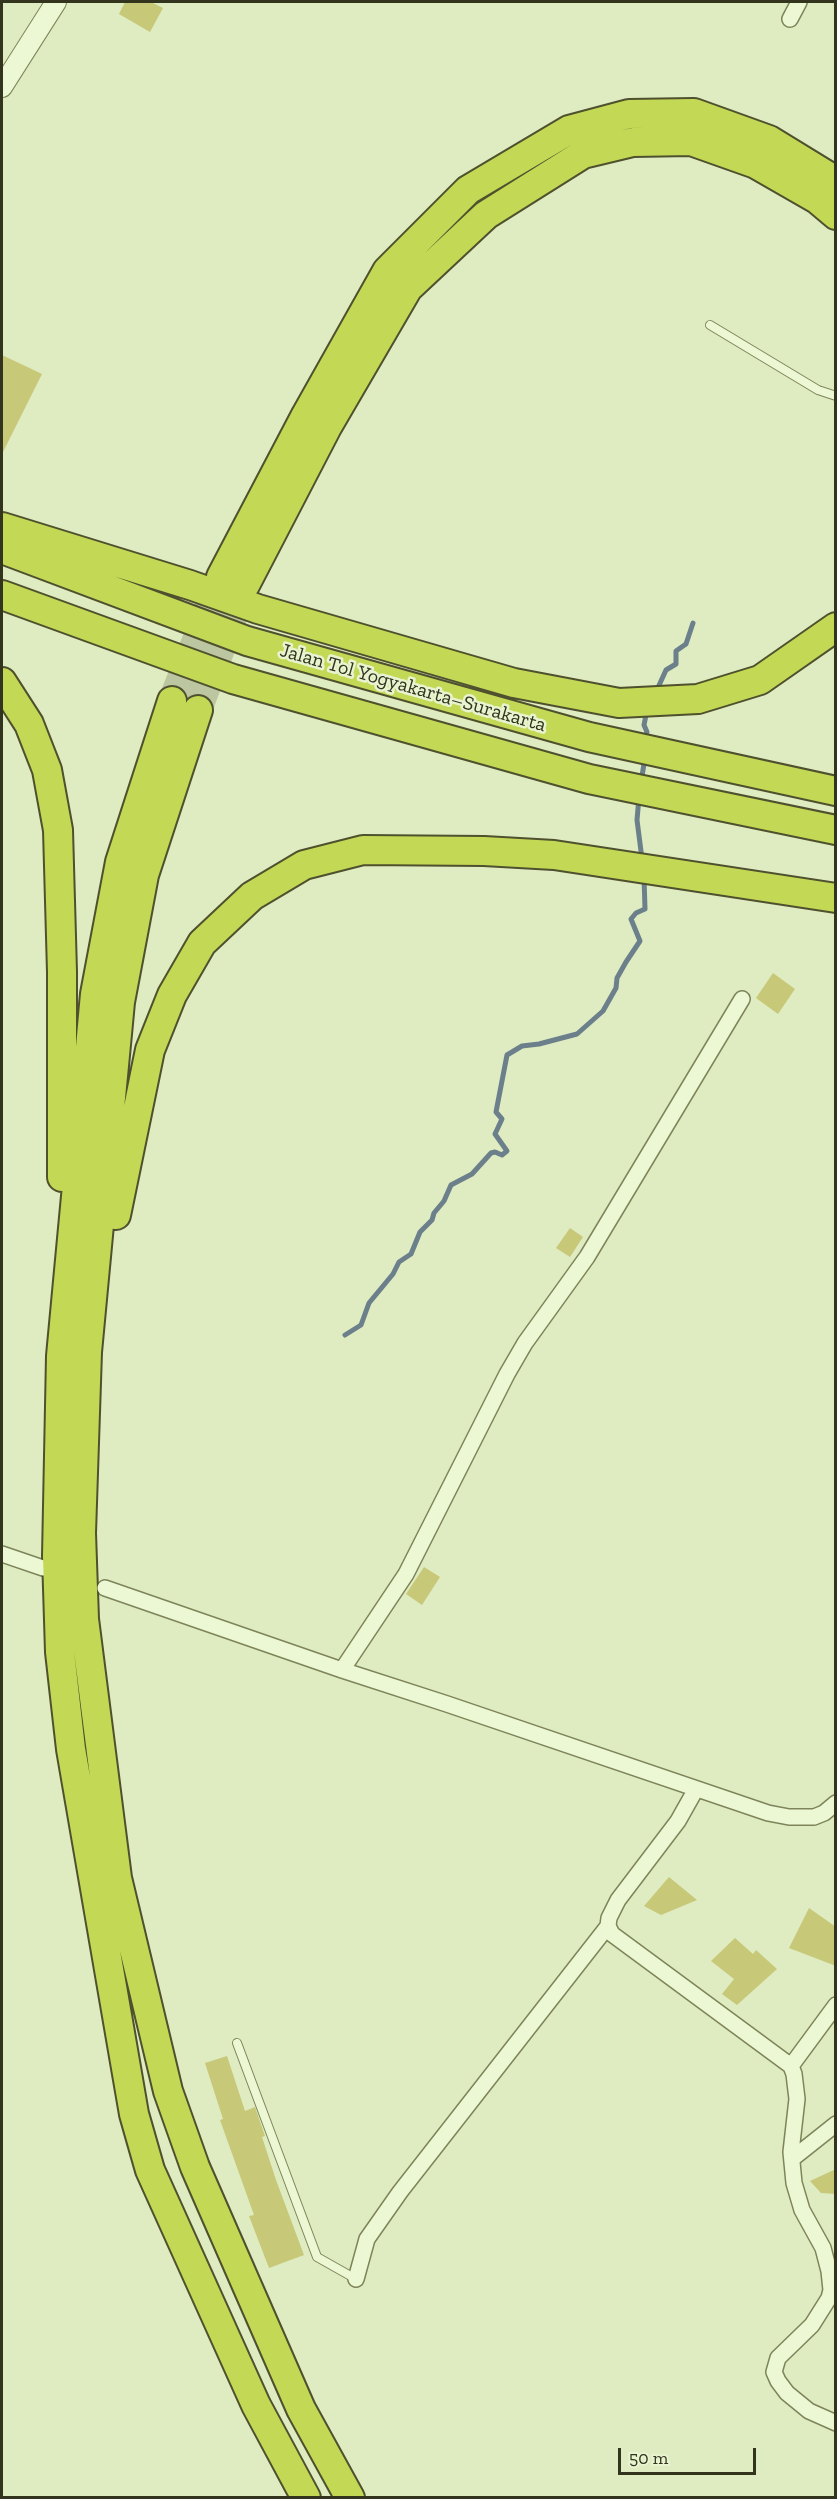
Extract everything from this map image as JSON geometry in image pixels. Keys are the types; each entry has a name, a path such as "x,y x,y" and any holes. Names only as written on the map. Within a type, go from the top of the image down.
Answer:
{"highway":[{"path":"836,182 770,140 694,113 629,114 569,130 468,190 387,271 306,415 233,581 408,288 486,215 583,154 633,142 691,141 756,164 817,199 836,215"},
{"path":"2,526 190,585 258,609 514,683 619,703 698,699 760,680 836,627"},
{"name":"Jalan Tol Yogyakarta–Surakarta","path":"2,549 247,641 589,737 836,791"},
{"name":"Jalan Tol Yogyakarta–Surakarta","path":"2,595 233,679 578,776 836,830"},
{"path":"2,682 33,733 47,770 58,830 84,1619 120,1890 168,2091 195,2167 301,2409 350,2498"},
{"path":"185,706 144,875 120,1002 74,1354 57,1556 60,1652 71,1749 134,2114 150,2170 256,2404 306,2498"},
{"path":"74,1354 150,1050 172,995 202,943 252,896 304,865 363,850 484,850 554,855 836,898"}],"street":[{"path":"2,87 56,2"},
{"path":"790,19 799,2"},
{"path":"342,1670 406,1574 507,1374 525,1343 586,1257 742,999"},
{"path":"2,1554 43,1568"},
{"path":"105,1588 768,1813 789,1817 814,1817 824,1813 836,1803"},
{"path":"356,2279 367,2239 400,2192 608,1926 609,1918 618,1900 678,1821 696,1789"},
{"path":"608,1926 612,1934 791,2067 797,2099 792,2159 794,2183 802,2210 823,2248 830,2271 831,2290 829,2298 812,2325 778,2358 774,2372 782,2387 809,2411 836,2423"},
{"path":"791,2067 836,2005"},
{"path":"792,2159 836,2124"}],"lane":[{"path":"710,325 818,390 836,396"},
{"path":"237,2043 317,2257 356,2279"}],"building":[{"path":"125,2 151,2 163,8 150,32 119,14"},
{"path":"2,355 42,374 2,454"},
{"path":"773,973 795,989 778,1014 756,998"},
{"path":"570,1228 583,1237 570,1257 556,1248"},
{"path":"424,1567 440,1577 422,1605 406,1594"},
{"path":"669,1877 697,1900 661,1915 644,1906"},
{"path":"809,1908 836,1927 836,1966 789,1948"},
{"path":"735,1938 753,1954 756,1950 777,1969 737,2005 722,1994 734,1979 711,1961"},
{"path":"227,2056 245,2111 255,2107 276,2180 304,2255 269,2268 249,2216 254,2215 220,2120 223,2119 205,2063"},
{"path":"836,2169 836,2194 821,2193 810,2181"}],"waterway":[{"path":"656,692 666,670 676,664 676,651 686,644 693,623"},
{"path":"643,741 647,732 644,725 647,710"},
{"path":"641,782 645,758"},
{"path":"639,797 637,820 642,859"},
{"path":"345,1335 361,1325 369,1303 393,1274 399,1262 411,1254 420,1232 432,1220 451,1185 472,1174 491,1153 502,1155 507,1151 495,1134 502,1119 496,1112 507,1055 522,1046 577,1034 603,1011 616,988 617,978 640,941 631,919 636,913 645,909 644,877"}],"tunnel":[{"path":"172,701 221,577"},
{"path":"198,710 245,585"}]}
